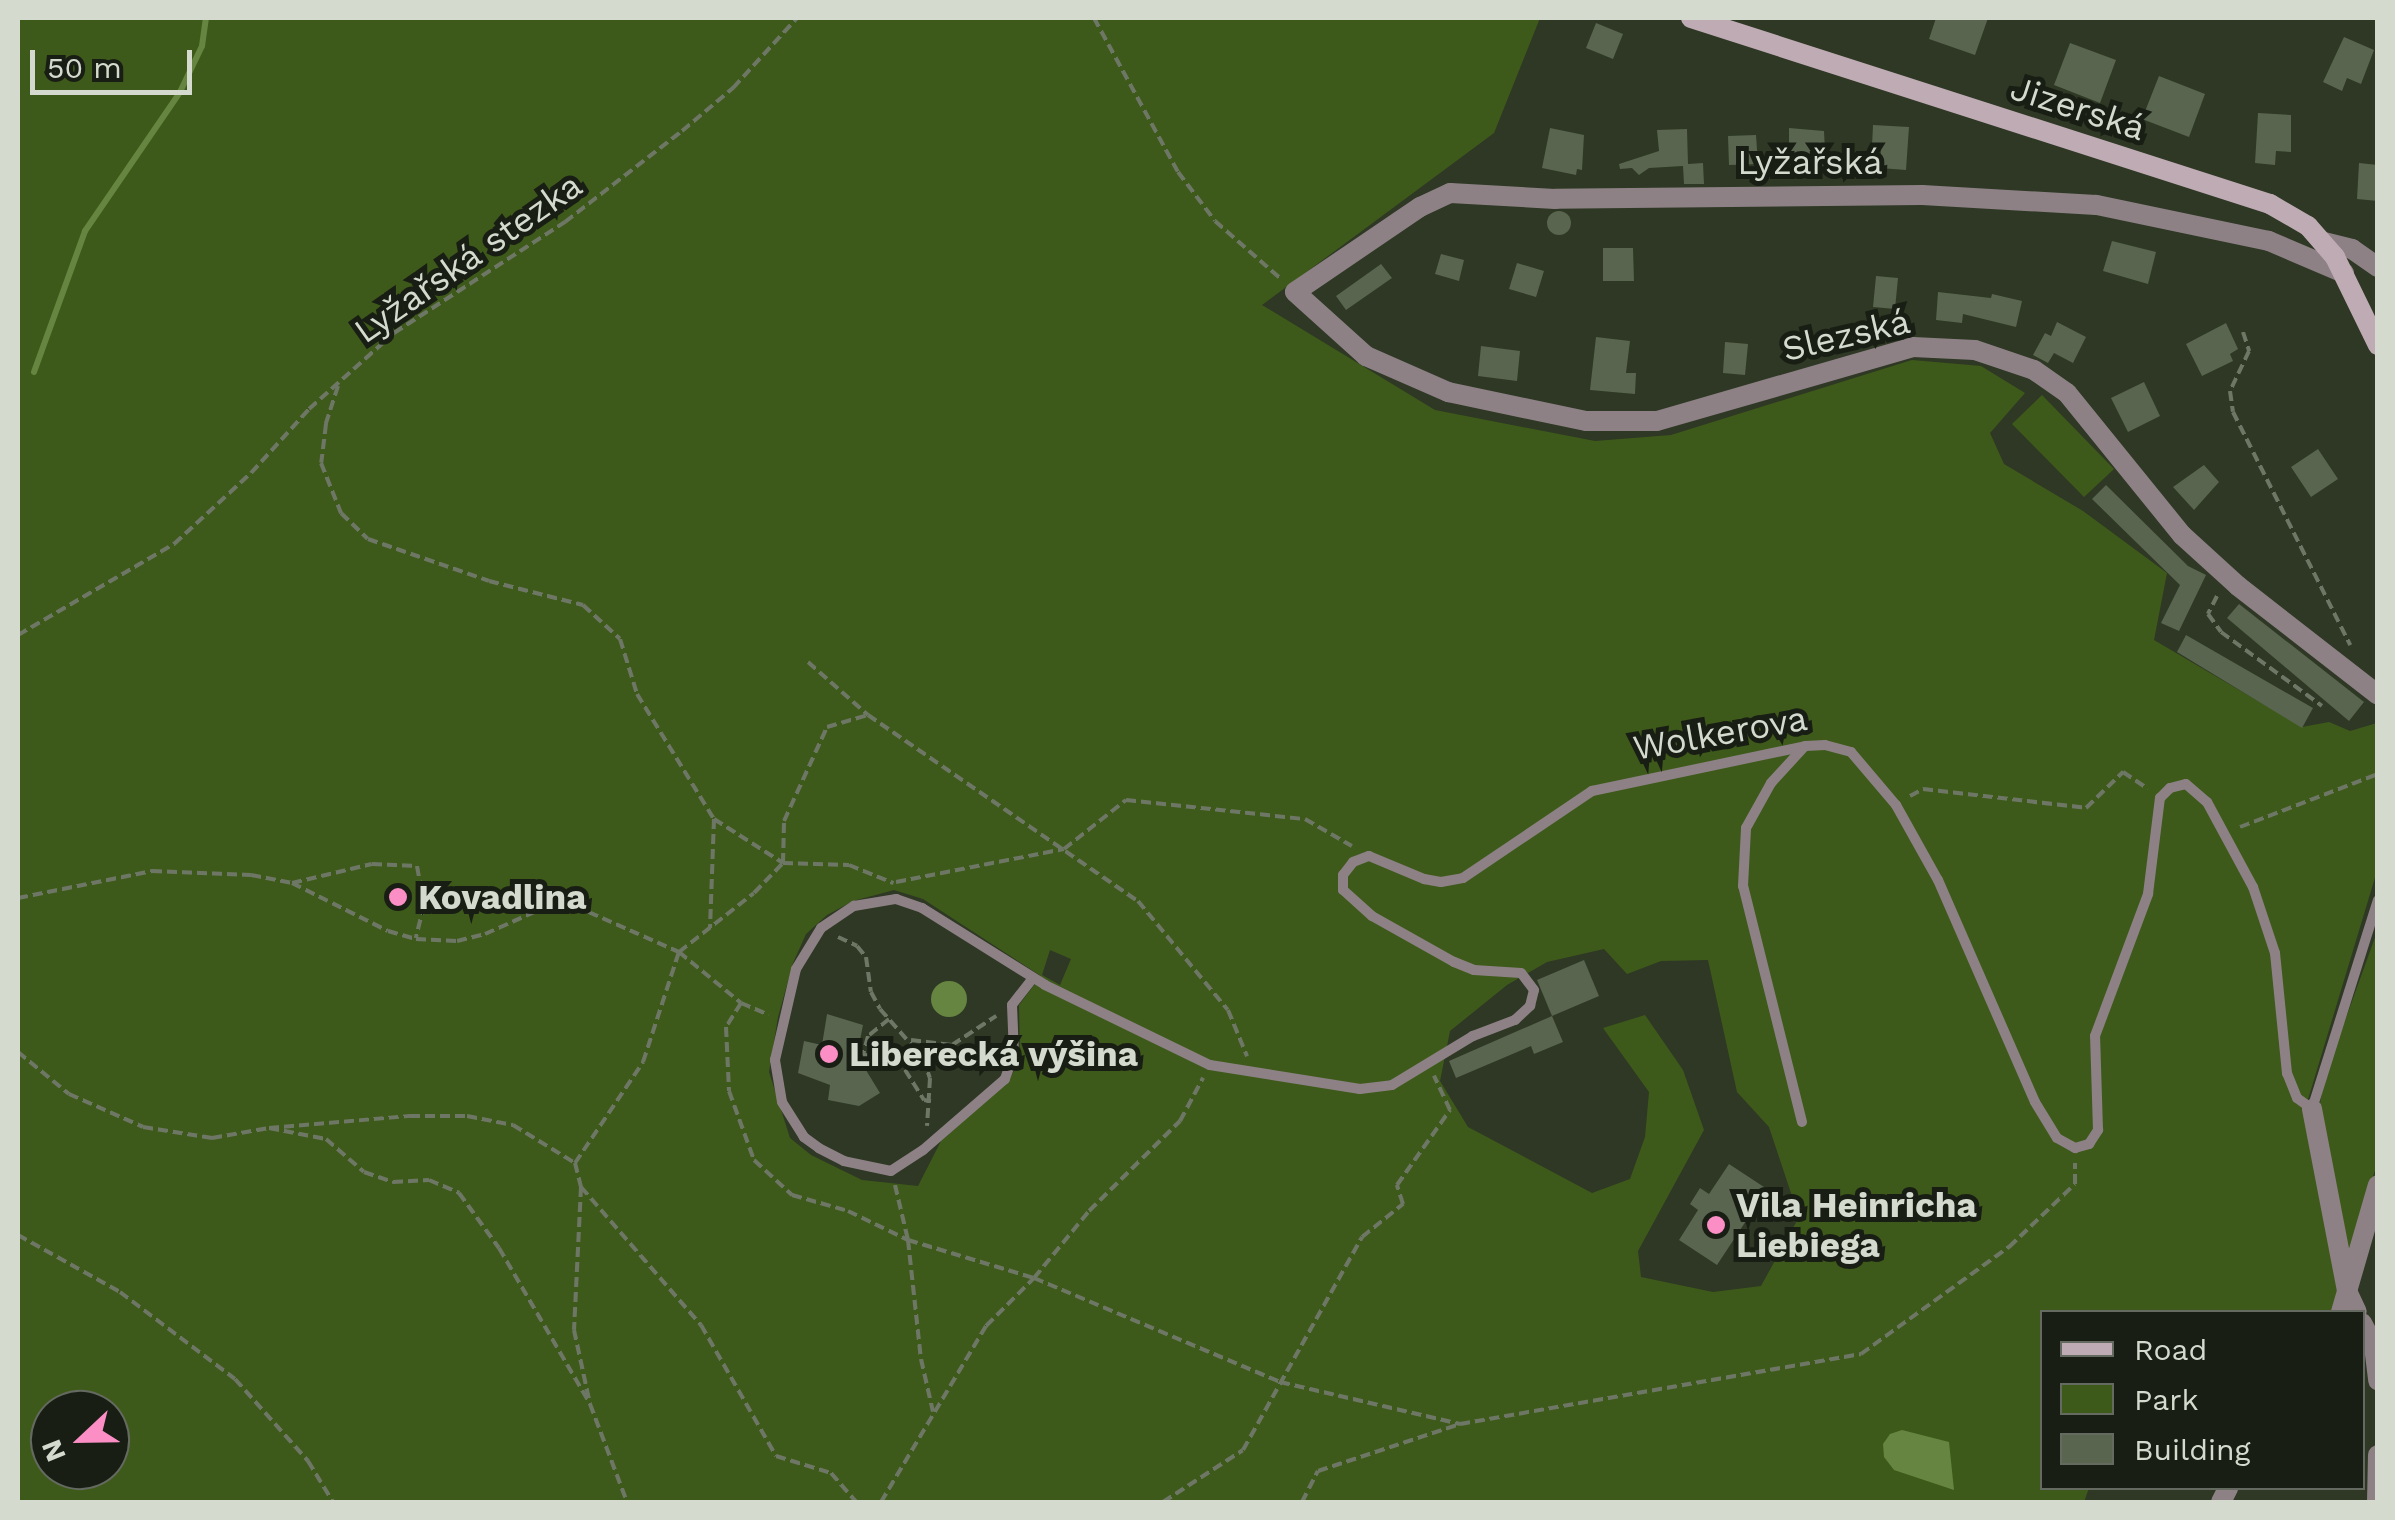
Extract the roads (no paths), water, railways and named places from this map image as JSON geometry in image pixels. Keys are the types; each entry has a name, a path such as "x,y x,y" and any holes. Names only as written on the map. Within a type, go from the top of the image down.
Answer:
{"street":[{"name":"Jizerská","path":"1691,18 2270,204 2308,226 2324,242 2344,272 2378,346"},
{"name":"Lyžařská","path":"1295,292 1420,207 1450,193 1556,199 1922,195 2096,205 2269,241 2344,272"},
{"path":"2324,242 2352,249 2378,267"},
{"name":"Slezská","path":"1295,292 1366,356 1448,392 1586,420 1657,421 1914,347 1974,350 2034,370 2068,393 2182,535 2238,586 2378,694"},
{"path":"2312,1109 2347,1291 2357,1310"},
{"path":"2342,1310 2378,1185"},
{"path":"2365,1329 2374,1346 2378,1381"},
{"path":"2377,1502 2378,1454"}],"lane":[{"name":"Wolkerova","path":"1033,978 1210,1066 1360,1090 1392,1085 1428,1062 1515,1020 1530,1006 1534,990 1521,972 1474,970 1454,962 1406,938 1354,902 1344,890 1343,876 1353,862 1369,856 1424,879 1441,882 1463,878 1592,791 1825,744 1851,752 1896,805 1938,880 2034,1102 2057,1138 2075,1148 2089,1144 2098,1130 2096,1036 2148,894 2160,798 2170,788 2186,784 2207,802 2258,904 2274,953 2286,1073 2297,1098 2312,1109"},
{"path":"1802,1122 1743,886 1746,828 1771,783 1805,746"},
{"path":"896,899 922,908 1033,978 1012,1005 1014,1054 1005,1078 923,1150 891,1171 844,1161 804,1137 782,1102 774,1075 778,1017 796,969 821,928 854,906 896,899"},
{"path":"2312,1109 2378,900"}],"waterway":[{"path":"34,372 85,231 180,92 202,46 206,18"}],"place":[{"name":"Kovadlina","path":"398,897"},
{"name":"Liberecká výšina","path":"829,1054"},
{"name":"Vila Heinricha Liebiega","path":"1716,1225"}]}
